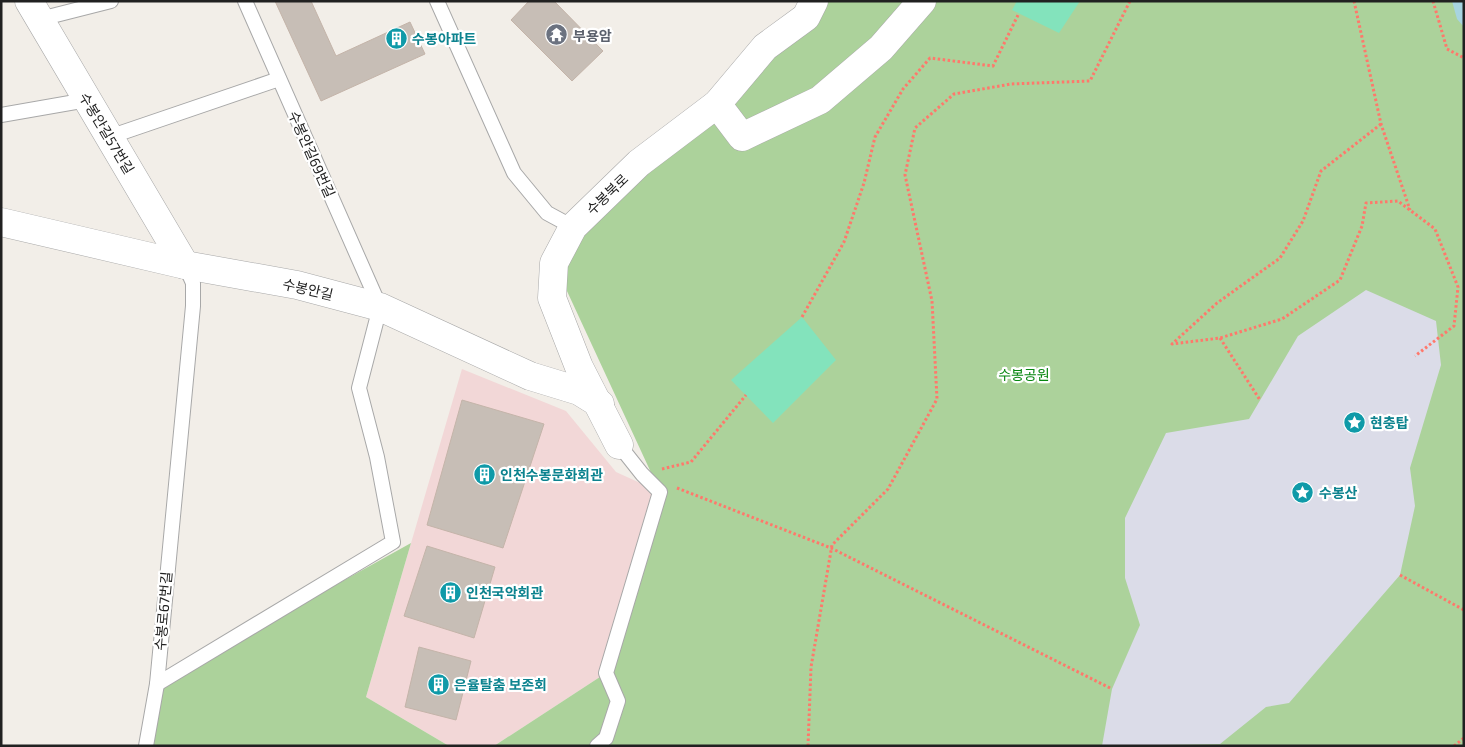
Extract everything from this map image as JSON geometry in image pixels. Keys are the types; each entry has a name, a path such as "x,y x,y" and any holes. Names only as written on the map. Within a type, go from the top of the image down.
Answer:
{"street":[{"name":"수봉북로","path":"620,445 579,366 552,298 554,263 573,227 639,163 717,104 766,47 806,17 814,1"},
{"path":"717,104 742,137 820,100 881,48 922,1"},
{"name":"수봉안길57번길","path":"34,10 185,266"},
{"name":"수봉안길","path":"1,222 185,266 297,285 380,307 530,376 579,391 600,404"}],"lane":[{"path":"34,10 112,1"},
{"name":"수봉안길69번길","path":"244,1 380,307"},
{"path":"436,1 514,174 547,213 573,227"},
{"path":"109,136 279,79"},
{"path":"1,115 87,100"},
{"name":"수봉로67번길","path":"146,746 156,684 193,306 193,283 185,266"},
{"path":"156,684 392,542 376,457 359,388 380,307"},
{"path":"597,746 606,738 618,701 606,673 660,492 642,474 620,445"}],"path":[{"path":"808,746 811,666 831,548 888,489 937,399 932,301 905,176 915,128 954,94 1011,84 1090,81 1130,1"},
{"path":"1354,1 1381,124 1410,210"},
{"path":"1433,1 1447,49 1464,58"},
{"path":"802,317 844,242 864,183 875,136 903,89 930,58 993,66 1019,14"},
{"path":"1381,124 1321,171 1303,222 1280,258 1217,303 1172,344 1220,338 1282,319 1340,280 1362,226 1366,203 1398,201 1435,229 1458,287 1454,326 1415,356"},
{"path":"1220,338 1260,400"},
{"path":"642,474 691,462 746,395"},
{"path":"642,474 831,548 1112,689"},
{"path":"1400,575 1464,610"},
{"path":"1454,746 1464,738"}],"shaded area":[{"path":"1366,290 1436,321 1441,365 1410,468 1415,506 1400,575 1289,703 1266,707 1220,744 1102,746 1112,689 1140,625 1125,578 1125,518 1166,433 1249,419 1298,336"},
{"path":"462,369 566,411 616,472 660,492 606,673 494,746 449,746 366,697"}],"green space":[{"name":"수봉공원","path":"814,1 1464,1 1464,746 494,746 606,673 660,492 554,263"},
{"path":"1017,1 1080,1 1059,33 1012,10"},
{"path":"802,317 836,360 773,423 731,380"},
{"path":"411,543 366,697 449,746 149,746 157,684"}],"water":[{"path":"1452,1 1464,1 1464,27 1457,19"}],"building":[{"name":"수봉아파트","path":"275,1 311,1 336,56 410,22 425,54 321,101"},
{"name":"부용암","path":"529,1 554,1 603,51 572,81 511,20"},
{"name":"인천수봉문화회관","path":"462,400 544,424 503,548 427,525"},
{"name":"인천국악회관","path":"427,546 495,567 474,638 404,616"},
{"name":"은율탈춤 보존회","path":"419,647 471,661 456,720 405,707"}],"place":[{"name":"부용암","path":"557,35"},
{"name":"수봉아파트","path":"396,38"},
{"name":"현충탑","path":"1354,422"},
{"name":"인천수봉문화회관","path":"484,474"},
{"name":"수봉산","path":"1303,492"},
{"name":"인천국악회관","path":"450,592"},
{"name":"은율탈춤 보존회","path":"438,684"}]}
